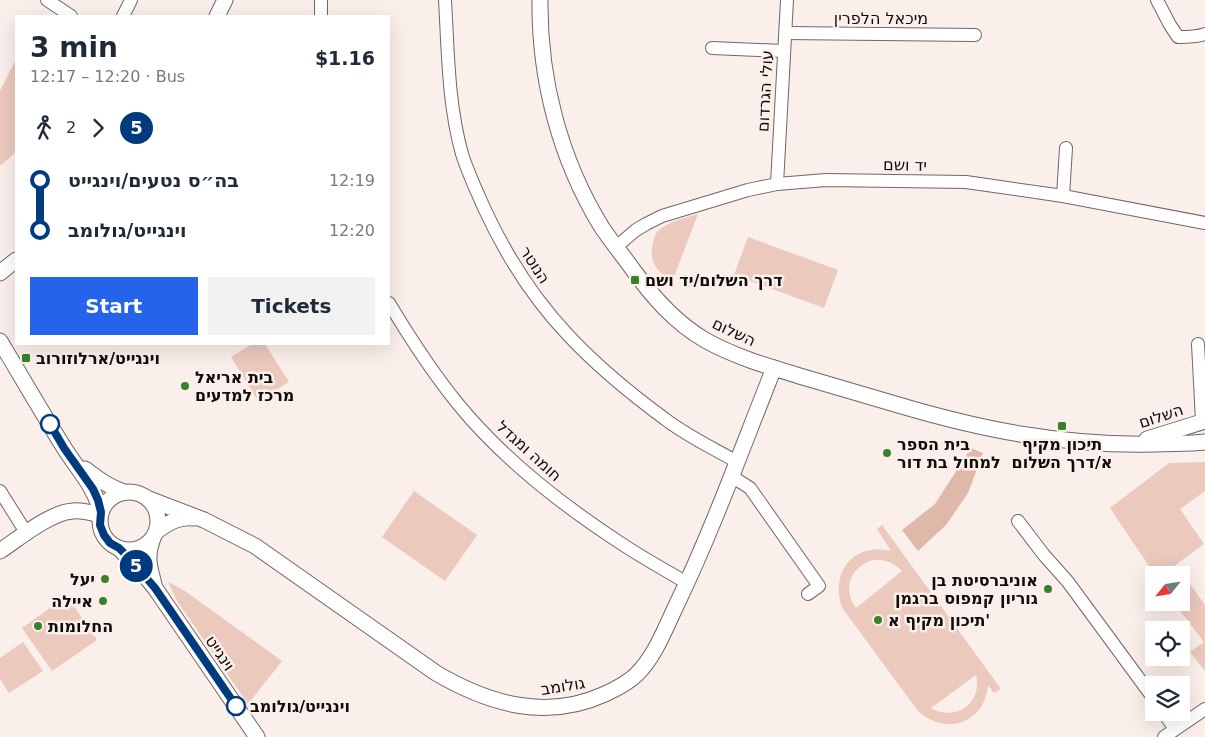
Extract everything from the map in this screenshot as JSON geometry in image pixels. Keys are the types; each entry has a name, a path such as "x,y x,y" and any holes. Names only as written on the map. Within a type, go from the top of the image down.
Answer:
{"street":[{"path":"47,0 69,15"},
{"path":"124,15 131,0"},
{"path":"218,15 225,0"},
{"path":"321,0 321,15"},
{"name":"הנוטר","path":"445,0 453,109 462,154 496,233 522,276 544,308 595,362 666,420 736,462"},
{"name":"השלום","path":"540,0 541,39 553,110 559,132 588,202 601,226 652,294 668,312 705,340 734,354 774,368 931,415 1015,434 1051,439 1128,444 1205,442"},
{"name":"עולי הגרדום","path":"777,184 787,0"},
{"path":"1157,0 1178,37 1205,34"},
{"name":"מיכאל הלפרין","path":"786,33 975,34"},
{"path":"712,48 783,51"},
{"path":"1063,196 1066,148"},
{"name":"יד ושם","path":"616,247 636,230 662,216 748,190 777,184 826,180 966,182 1063,196 1205,223"},
{"path":"0,273 15,261"},
{"name":"חומה ומגדל","path":"390,305 430,367 458,404 491,440 526,472 573,510 623,545 687,583"},
{"path":"0,341 64,448 93,489 101,514"},
{"path":"1198,344 1203,421"},
{"name":"גולומב","path":"149,499 204,520 255,546 436,673 478,694 504,703 535,708 561,707 590,701 616,689 636,676 650,659 696,566 774,368"},
{"name":"השלום","path":"1128,444 1203,421"},
{"path":"64,448 100,481 124,492"},
{"path":"730,478 750,488 819,586 808,594"},
{"path":"0,491 27,534"},
{"path":"155,535 159,523 158,514 154,505 142,494 124,492 110,498 105,504 101,514 100,525 104,535 110,543 128,550 138,549 146,545 155,535 175,520 187,517 204,520"},
{"path":"0,551 46,521 63,513 73,510 101,514"},
{"path":"1018,521 1068,582 1145,687"},
{"name":"וינגייט","path":"155,535 149,550 149,566 155,588"},
{"name":"וינגייט","path":"119,548 155,588 257,737"},
{"path":"1164,737 1205,709"},
{"path":"1170,721 1176,729"}],"shaded area":[{"path":"15,61 15,153 0,166 0,91"},
{"path":"698,214 672,282 658,270 653,261 652,250 656,233 669,224"},
{"path":"748,237 838,270 824,308 734,275"},
{"path":"250,345 266,345 289,382 258,401 231,357"},
{"path":"971,448 983,453 968,493 946,525 918,551 902,530 935,504"},
{"path":"1205,462 1205,491 1180,509 1204,544 1174,566 1149,566 1110,508 1169,463"},
{"path":"414,491 477,535 445,581 382,537"},
{"path":"882,525 1001,689 994,693 988,685 980,709 972,717 962,722 940,723 929,719 918,711 843,609 839,590 842,572 847,564 853,557 871,550 891,551 877,529","holes":["873,560 889,562 902,571 856,608 850,593 849,586 851,580 859,568","976,675 977,685 975,694 965,708 949,713 931,708"]},
{"path":"168,582 185,591 282,661 248,704 177,601"},
{"path":"1190,584 1205,605 1205,671 1190,652 1204,642 1190,624 1190,621 1188,621 1180,611 1190,611"},
{"path":"67,596 97,640 52,671 22,628"},
{"path":"23,642 43,671 9,693 0,679 0,658"}],"bus line":[{"name":"5","path":"50,424 64,448 93,489 101,512 100,525 104,535 110,543 119,548 130,559 155,588 236,706"}],"place":[{"name":"דרך השלום/יד ושם","path":"635,280"},
{"name":"וינגייט/ארלוזורוב","path":"26,358"},
{"name":"בית אריאל מרכז למדעים","path":"185,386"},
{"name":"תיכון מקיף א/דרך השלום","path":"1062,426"},
{"name":"בית הספר למחול בת דור","path":"887,453"},
{"name":"יעל","path":"105,579"},
{"name":"אוניברסיטת בן גוריון קמפוס ברגמן","path":"1048,589"},
{"name":"איילה","path":"103,601"},
{"name":"תיכון מקיף א'","path":"878,620"},
{"name":"החלומות","path":"38,626"},
{"name":"וינגייט/גולומב","path":"236,706"}]}
